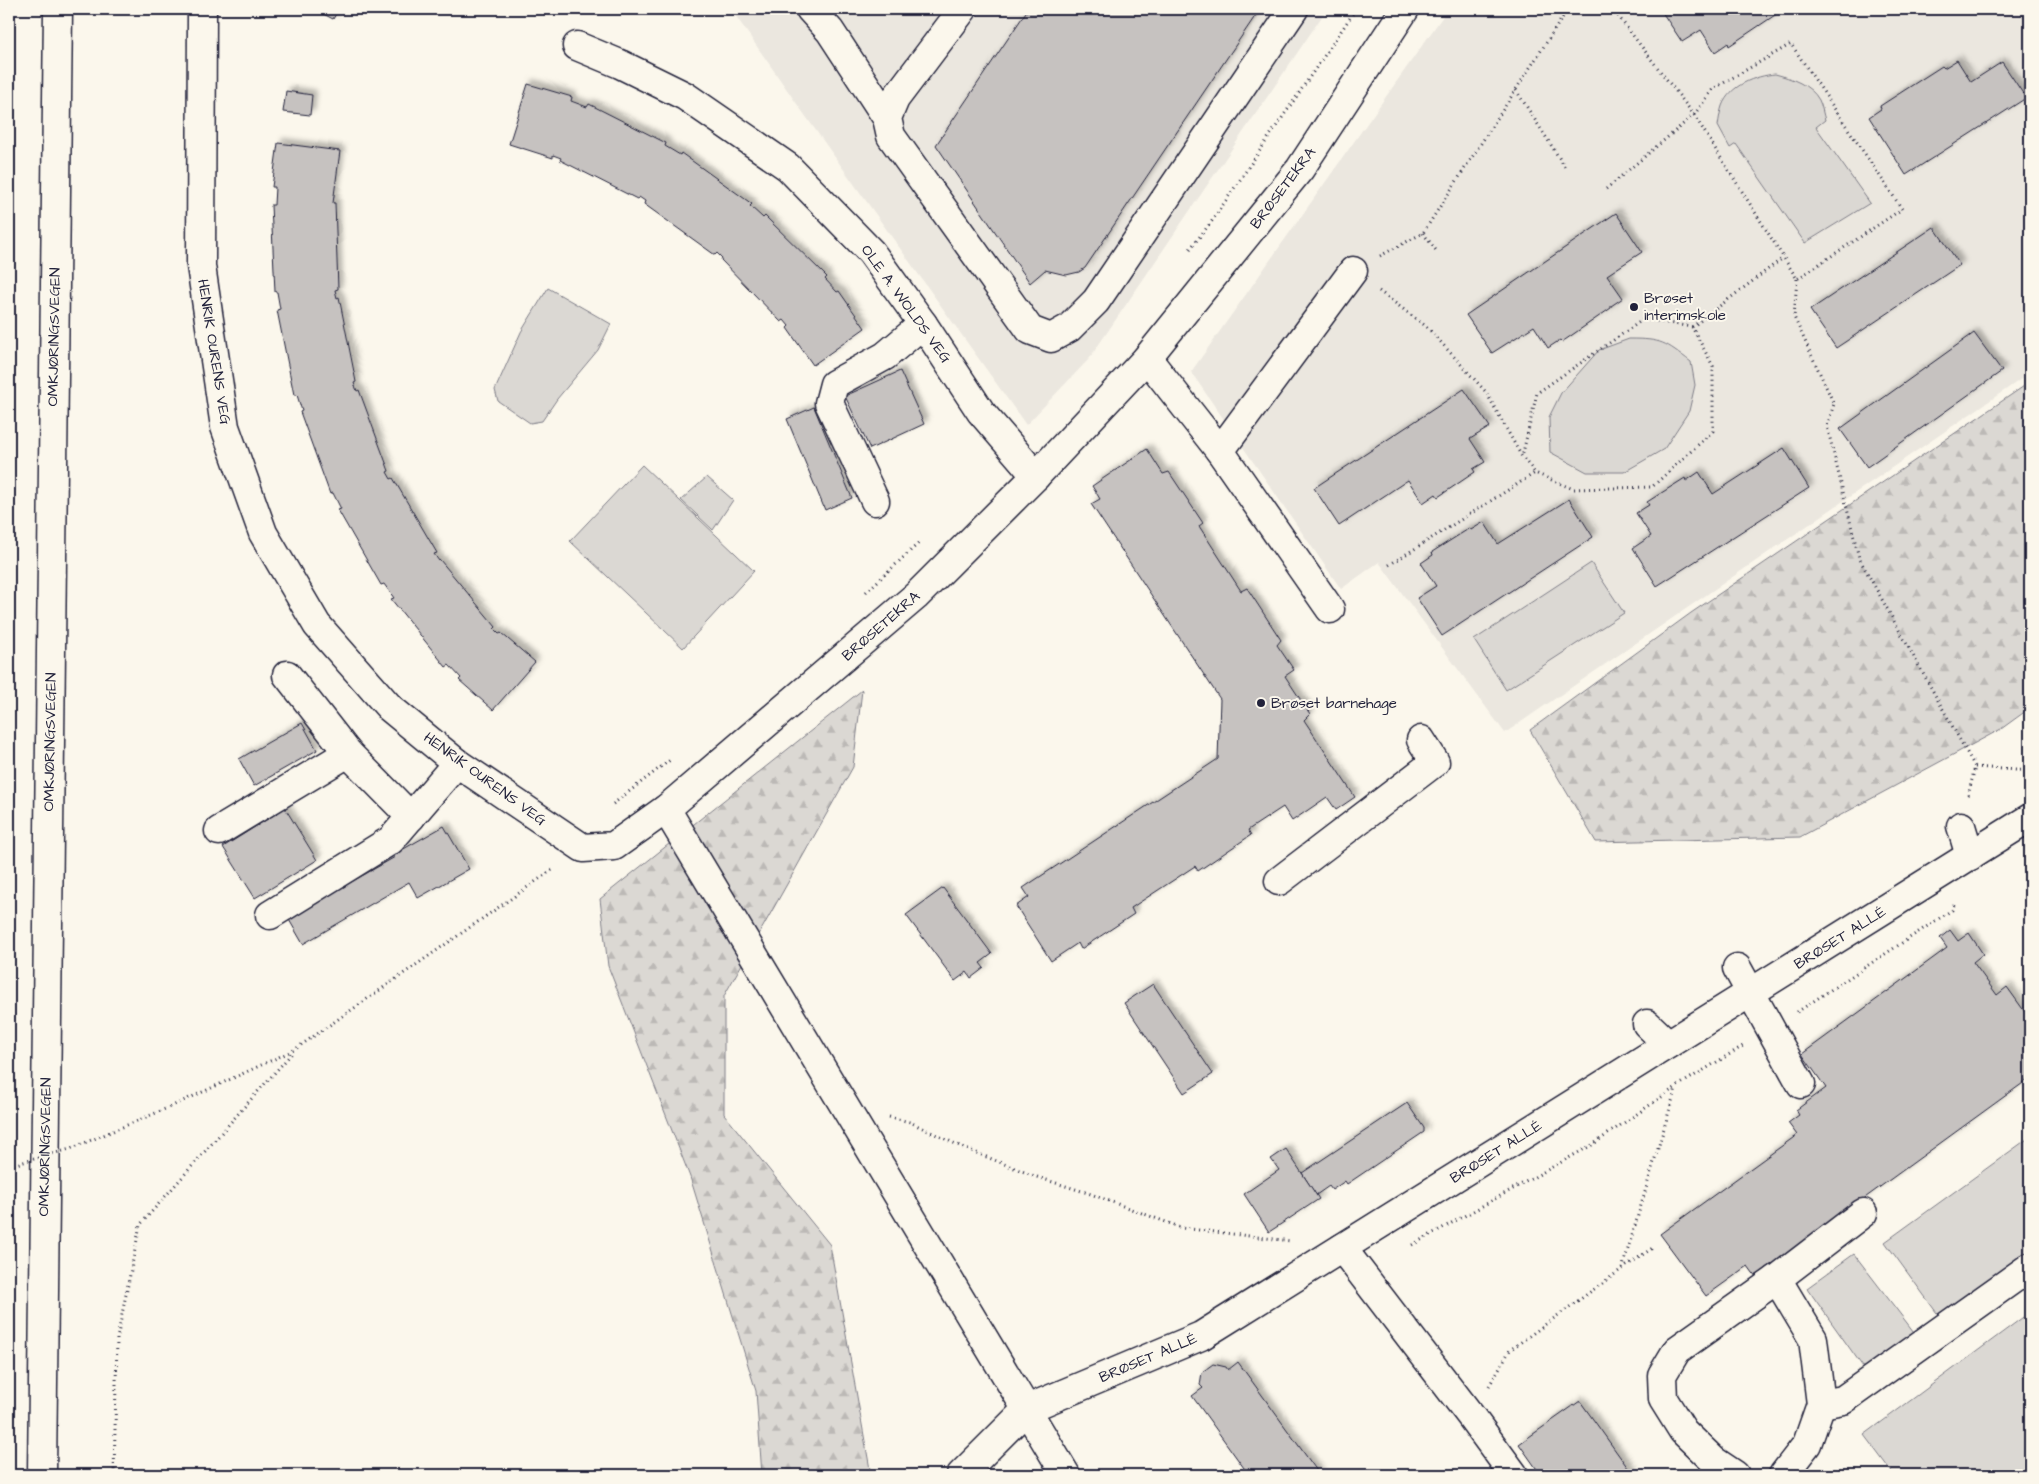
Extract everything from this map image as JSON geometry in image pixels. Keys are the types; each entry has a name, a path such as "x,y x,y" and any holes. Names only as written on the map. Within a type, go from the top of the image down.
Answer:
{"main road":[{"name":"OMKJØRINGSVEGEN","path":"47,1471 58,9"},
{"name":"HENRIK OURENS VEG","path":"202,9 201,266 225,426 263,533 317,625 390,708 457,763 583,848"},
{"path":"810,9 830,31 887,118 892,136 1030,330 1051,338 1069,328 1096,301 1294,9"},
{"path":"887,118 895,99 963,9"},
{"name":"BRØSETEKRA","path":"583,848 614,846 666,809 916,596 1036,476 1147,358 1300,170 1405,9"},
{"name":"OLE A. WOLDS VEG","path":"577,46 620,64 685,96 788,167 871,252 923,324 981,412 1036,476"},
{"path":"1220,451 1353,271"},
{"path":"875,501 829,403 834,384 885,356 923,324"},
{"path":"1147,358 1220,451 1330,609"},
{"path":"287,675 348,753 411,817"},
{"path":"1279,881 1435,762 1421,740"},
{"path":"219,831 348,753"},
{"path":"270,916 391,840 457,763"},
{"path":"666,809 1066,1475"},
{"name":"BRØSET ALLÉ","path":"961,1475 1027,1409 1201,1336 2030,818"},
{"path":"1962,826 1970,856"},
{"path":"1737,968 1801,1084"},
{"path":"1647,1024 1668,1044"},
{"path":"1735,1475 1714,1461 1683,1431 1663,1399 1662,1375 1677,1350 1776,1279 1863,1213"},
{"path":"1342,1248 1514,1475"},
{"path":"1821,1404 1843,1400 2030,1267"},
{"path":"1776,1279 1813,1340 1821,1404 1807,1444 1783,1475"}],"path":[{"path":"1568,9 1423,233 1353,271 1427,327 1486,392 1522,457 1535,473 1573,489 1652,487 1713,431 1713,366 1692,327"},
{"path":"1610,9 1618,16 1694,115 1797,279 1794,317 1834,404 1827,426 1859,558 1975,767 1962,826"},
{"path":"1606,189 1694,115 1713,89 1790,44 1902,209 1797,279"},
{"path":"1516,90 1565,167"},
{"path":"1423,233 1438,253"},
{"path":"1522,457 1537,393 1644,318 1692,327 1783,258"},
{"path":"1389,565 1535,473"},
{"path":"1975,767 2030,771"},
{"path":"9,1166 70,1149 170,1107 294,1050 583,848"},
{"path":"1408,1248 1592,1145 1676,1087 1770,1030 1952,910 1970,856"},
{"path":"114,1475 117,1339 140,1225 294,1050"},
{"path":"1622,1269 1676,1087"},
{"path":"844,1106 910,1122 964,1148 1037,1177 1088,1193 1182,1228 1342,1248"},
{"path":"1470,1415 1482,1399 1510,1350 1654,1247"}],"shaded area":[{"path":"736,9 1327,9 1089,359 1026,425 797,104 733,12"},
{"name":"Brøset interimskole","path":"1448,9 2030,9 2030,373 1505,733 1379,562 1341,589 1191,372"}],"green space":[{"path":"1775,74 1806,86 1815,95 1820,102 1825,120 1816,127 1870,203 1805,243 1736,144 1730,148 1718,126 1722,106 1731,92 1752,79"},
{"path":"548,288 611,324 598,350 557,399 542,421 530,423 498,401 495,390 521,332"},
{"path":"1629,339 1663,343 1691,362 1695,385 1689,411 1664,449 1624,472 1587,472 1550,452 1549,417 1561,393 1599,350"},
{"path":"2030,382 2030,708 2001,729 1800,837 1596,842 1530,730 1691,613"},
{"path":"642,465 754,571 683,648 570,541"},
{"path":"707,477 733,500 713,530 681,500"},
{"path":"1591,563 1624,613 1506,690 1474,640"},
{"path":"862,690 853,767 724,996 724,1114 830,1245 871,1475 762,1475 756,1391 690,1177 608,966 600,899"},
{"path":"2030,1137 2030,1256 1942,1320 1885,1242"},
{"path":"1854,1254 1917,1336 1868,1374 1807,1288"},
{"path":"2030,1312 2030,1475 1894,1475 1864,1435"}],"building":[{"path":"314,9 339,9 333,19"},
{"path":"1028,9 1260,9 1085,268 1079,272 1066,275 1045,270 1030,283 936,145"},
{"path":"1660,9 1784,9 1729,46 1728,43 1715,52 1701,30 1682,42"},
{"path":"1957,60 1971,82 2002,62 2026,98 1906,175 1869,117 1881,109 1880,106 1942,66 1944,68"},
{"path":"528,84 572,97 571,101 587,107 589,104 666,143 665,146 680,155 681,153 752,204 750,206 763,218 765,216 827,277 825,279 837,292 839,291 865,328 813,365 787,328 789,326 784,320 781,322 721,260 722,258 717,253 715,255 644,204 645,201 639,197 637,199 560,160 561,158 553,155 553,158 509,144"},
{"path":"286,91 312,95 310,115 283,112"},
{"path":"278,143 340,151 333,203 335,203 338,289 335,290 337,298 339,297 356,382 354,383 357,391 359,390 389,471 387,472 391,479 393,478 437,553 434,554 439,561 496,627 494,629 535,662 493,710 459,680 461,678 449,665 446,667 391,599 394,598 384,584 381,585 338,510 341,509 333,493 330,494 300,412 302,411 297,395 294,395 277,310 280,309 277,292 275,292 271,205 274,205 275,187 272,187"},
{"path":"1616,213 1642,252 1607,275 1623,298 1562,342 1560,340 1548,348 1534,326 1492,353 1466,315"},
{"path":"1934,227 1960,265 1836,348 1810,310"},
{"path":"1974,333 2002,371 1867,467 1840,429"},
{"path":"900,371 924,424 870,449 845,396"},
{"path":"1464,389 1490,427 1470,439 1485,462 1473,469 1475,472 1438,497 1436,494 1423,503 1408,480 1339,526 1314,488"},
{"path":"814,407 852,498 825,510 787,419"},
{"path":"1784,448 1809,488 1657,586 1633,548 1651,536 1636,513 1649,505 1647,502 1685,478 1686,481 1699,472 1713,494"},
{"path":"1147,449 1163,474 1169,472 1203,523 1199,526 1241,591 1247,588 1281,640 1277,645 1294,670 1285,676 1310,714 1304,720 1355,797 1336,810 1327,797 1292,821 1283,807 1248,830 1251,835 1198,871 1195,866 1131,908 1134,914 1081,949 1078,943 1051,961 1016,906 1029,897 1023,888 1218,759 1220,699 1091,504 1100,499 1092,486"},
{"path":"1569,499 1593,537 1442,636 1417,598 1436,586 1421,563 1433,555 1432,552 1470,528 1471,530 1484,522 1498,544"},
{"path":"302,723 317,750 254,786 239,759"},
{"path":"285,808 317,860 255,898 223,847"},
{"path":"444,826 469,869 418,898 409,882 303,944 288,918 395,857 393,855"},
{"path":"943,888 992,954 980,963 984,968 971,978 967,972 955,981 906,915"},
{"path":"1950,930 1958,941 1969,933 1983,954 1973,962 1997,995 2007,987 2030,1019 2030,1078 1756,1277 1748,1266 1706,1296 1660,1234 1797,1135 1788,1123 1799,1115 1796,1110 1826,1088 1802,1054 1947,948 1940,938"},
{"path":"1153,984 1213,1074 1184,1093 1124,1003"},
{"path":"1407,1103 1424,1128 1424,1132 1347,1184 1345,1181 1332,1190 1329,1186 1316,1195 1302,1173"},
{"path":"1286,1149 1319,1199 1269,1232 1244,1194 1279,1170 1271,1159"},
{"path":"1238,1362 1320,1475 1249,1475 1192,1396 1203,1388 1200,1385 1202,1372 1213,1364 1226,1367 1228,1370"},
{"path":"1580,1401 1633,1475 1541,1475 1519,1444"}],"place":[{"name":"Brøset interimskole","path":"1634,307"},
{"name":"Brøset barnehage","path":"1261,703"}]}
